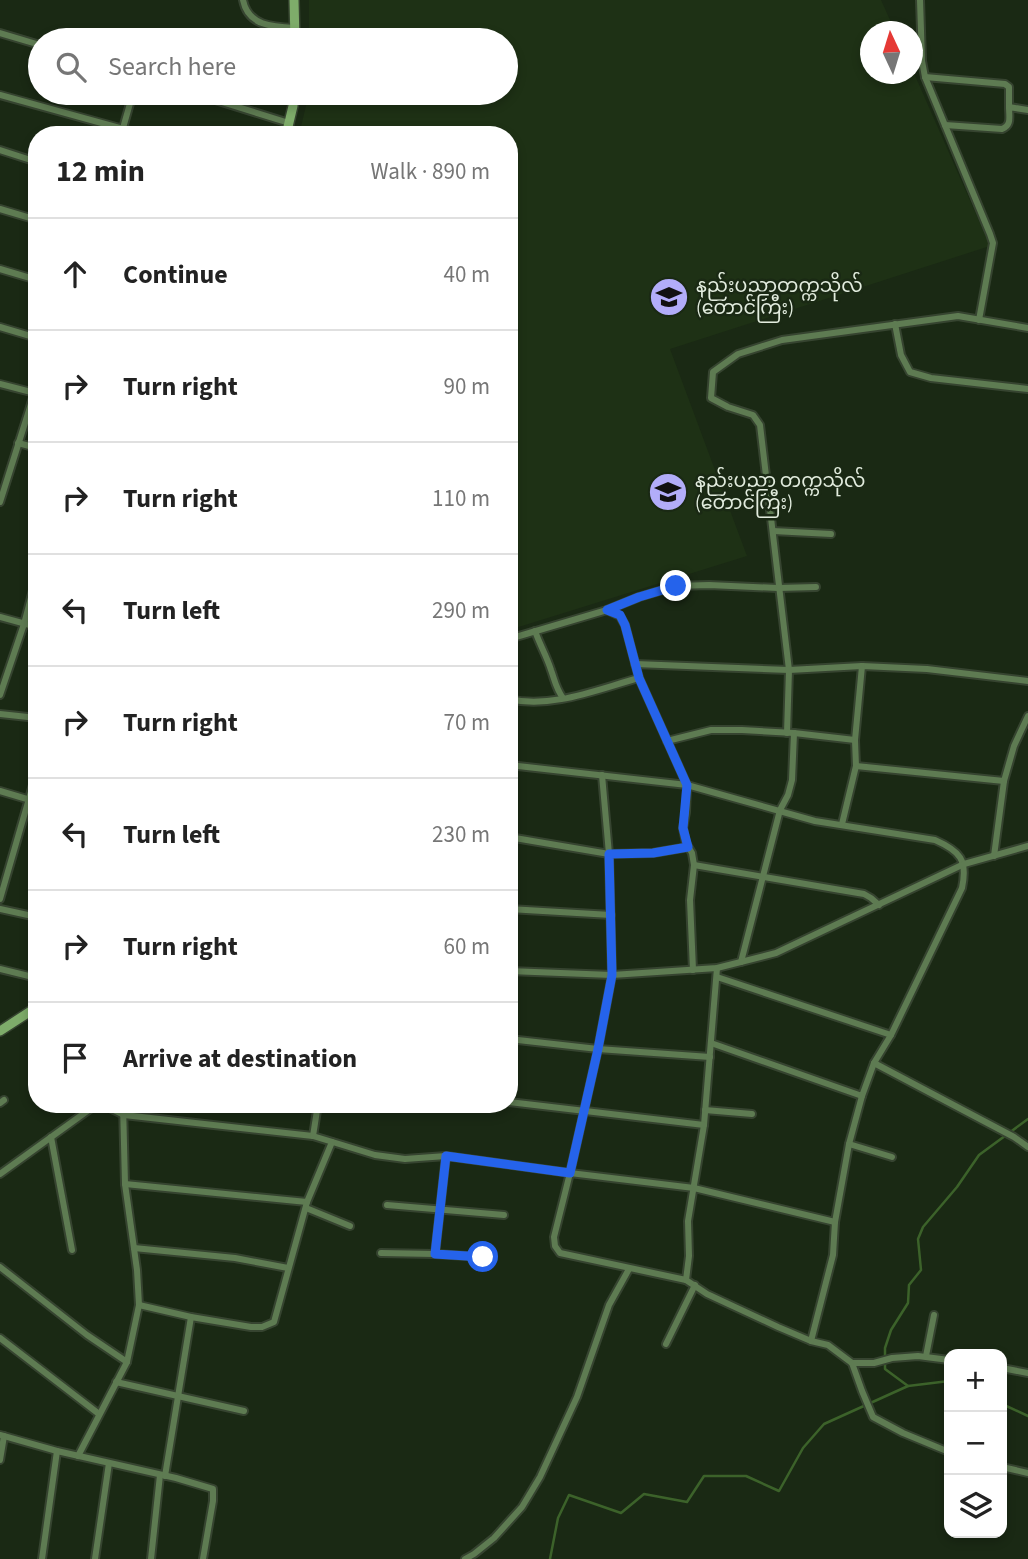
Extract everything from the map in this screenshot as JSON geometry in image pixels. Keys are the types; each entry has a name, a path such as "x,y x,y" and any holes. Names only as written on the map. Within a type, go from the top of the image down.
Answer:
{"main road":[{"path":"294,0 295,27"},
{"path":"288,126 292,105"},
{"path":"0,1031 28,1013"}],"street":[{"path":"243,0 252,19 269,27 295,27"},
{"path":"920,0 925,77 993,243 979,320"},
{"path":"0,33 28,41"},
{"path":"925,77 1004,84 1009,87 1009,124 1002,129 945,125"},
{"path":"0,95 28,103"},
{"path":"33,105 102,126"},
{"path":"124,126 130,105"},
{"path":"231,105 289,123"},
{"path":"1009,107 1028,110"},
{"path":"0,150 28,159"},
{"path":"0,209 28,217"},
{"path":"0,269 28,277"},
{"path":"741,962 780,810 792,780 789,670 760,425 753,415 711,398 713,372 738,354 782,340 895,324 958,316 1028,328"},
{"path":"895,324 901,355 910,372 931,378 1028,389"},
{"path":"0,327 28,335"},
{"path":"0,384 28,392"},
{"path":"0,499 28,414"},
{"path":"18,443 28,446"},
{"path":"773,531 831,534"},
{"path":"518,636 676,586 816,587"},
{"path":"0,695 28,609"},
{"path":"607,610 620,615 625,625 639,678 687,785 683,828 695,865 690,900 693,970"},
{"path":"0,617 28,625"},
{"path":"535,631 563,698"},
{"path":"635,664 789,670 862,666 927,669 1028,681"},
{"path":"842,824 856,766 855,740 862,666"},
{"path":"518,701 563,698 639,678"},
{"path":"0,714 28,717"},
{"path":"995,856 1004,781 1014,746 1028,716"},
{"path":"667,741 711,730 791,733 855,740"},
{"path":"518,766 687,785 815,821 934,840 953,850 964,864 962,888 891,1035 874,1063 862,1096 849,1144 835,1222 833,1255 811,1341"},
{"path":"856,766 1004,781"},
{"path":"602,775 609,854 612,975 598,1049 554,1237 555,1246 560,1253 686,1280 707,1294 811,1341 828,1345 852,1363 873,1417 944,1450"},
{"path":"0,791 28,798"},
{"path":"0,899 28,801"},
{"path":"518,839 609,854 653,853 688,847"},
{"path":"518,971 612,975 717,968 776,953 964,864 1028,846"},
{"path":"695,865 864,894 879,905"},
{"path":"0,909 28,915"},
{"path":"518,910 611,915"},
{"path":"686,1280 689,1256 688,1222 704,1125 717,968"},
{"path":"0,969 28,974"},
{"path":"717,977 891,1035"},
{"path":"518,1040 710,1057"},
{"path":"712,1043 862,1096"},
{"path":"874,1063 1028,1147"},
{"path":"518,1103 704,1125"},
{"path":"705,1110 752,1114"},
{"path":"0,1174 87,1113"},
{"path":"120,1113 313,1136 375,1155 405,1158 446,1156 694,1188 835,1222"},
{"path":"313,1136 317,1113"},
{"path":"78,1456 127,1362 139,1305 125,1184 124,1115"},
{"path":"51,1137 72,1250"},
{"path":"139,1305 251,1327 262,1327 274,1322 306,1205 331,1142"},
{"path":"849,1144 892,1157"},
{"path":"435,1254 446,1156"},
{"path":"125,1184 306,1205 350,1226"},
{"path":"387,1205 504,1215"},
{"path":"134,1248 211,1255 288,1268"},
{"path":"381,1253 483,1257"},
{"path":"0,1267 77,1328 127,1362"},
{"path":"465,1559 494,1538 522,1507 540,1477 577,1397 609,1305 629,1269"},
{"path":"666,1344 695,1285"},
{"path":"926,1356 934,1315"},
{"path":"150,1559 162,1475 179,1395 191,1317"},
{"path":"0,1338 99,1414"},
{"path":"852,1363 926,1356 944,1359"},
{"path":"1007,1369 1028,1373"},
{"path":"116,1382 244,1411"},
{"path":"0,1460 2,1435 213,1489 214,1501 203,1559"},
{"path":"42,1559 57,1451"},
{"path":"96,1559 109,1463"},
{"path":"1007,1468 1028,1473"}],"shaded area":[{"name":"နည်းပညာတက္ကသိုလ် (တောင်ကြီး)","path":"309,0 881,0 890,21 860,21 860,84 919,84 990,246 670,349 747,556 518,627 518,126 301,126 306,105 518,105 518,28 309,28"}],"waterway":[{"path":"908,1386 885,1369 885,1348 891,1330 908,1303 909,1285 921,1270 918,1239 923,1227 957,1187 979,1155 1028,1119"},
{"path":"550,1559 558,1518 569,1495 621,1513 644,1494 687,1502 704,1476 746,1476 779,1491 803,1448 824,1424 908,1386 944,1382"},
{"path":"1007,1406 1028,1416"}],"place":[{"name":"နည်းပညာတက္ကသိုလ် (တောင်ကြီး)","path":"669,297"},
{"name":"နည်းပညာ တက္ကသိုလ် (တောင်ကြီး)","path":"668,492"}],"route":[{"path":"483,1257 435,1254 446,1156 570,1173 612,975 609,854 653,853 688,847 683,828 687,785 639,678 625,625 620,615 607,610 676,586"}]}
